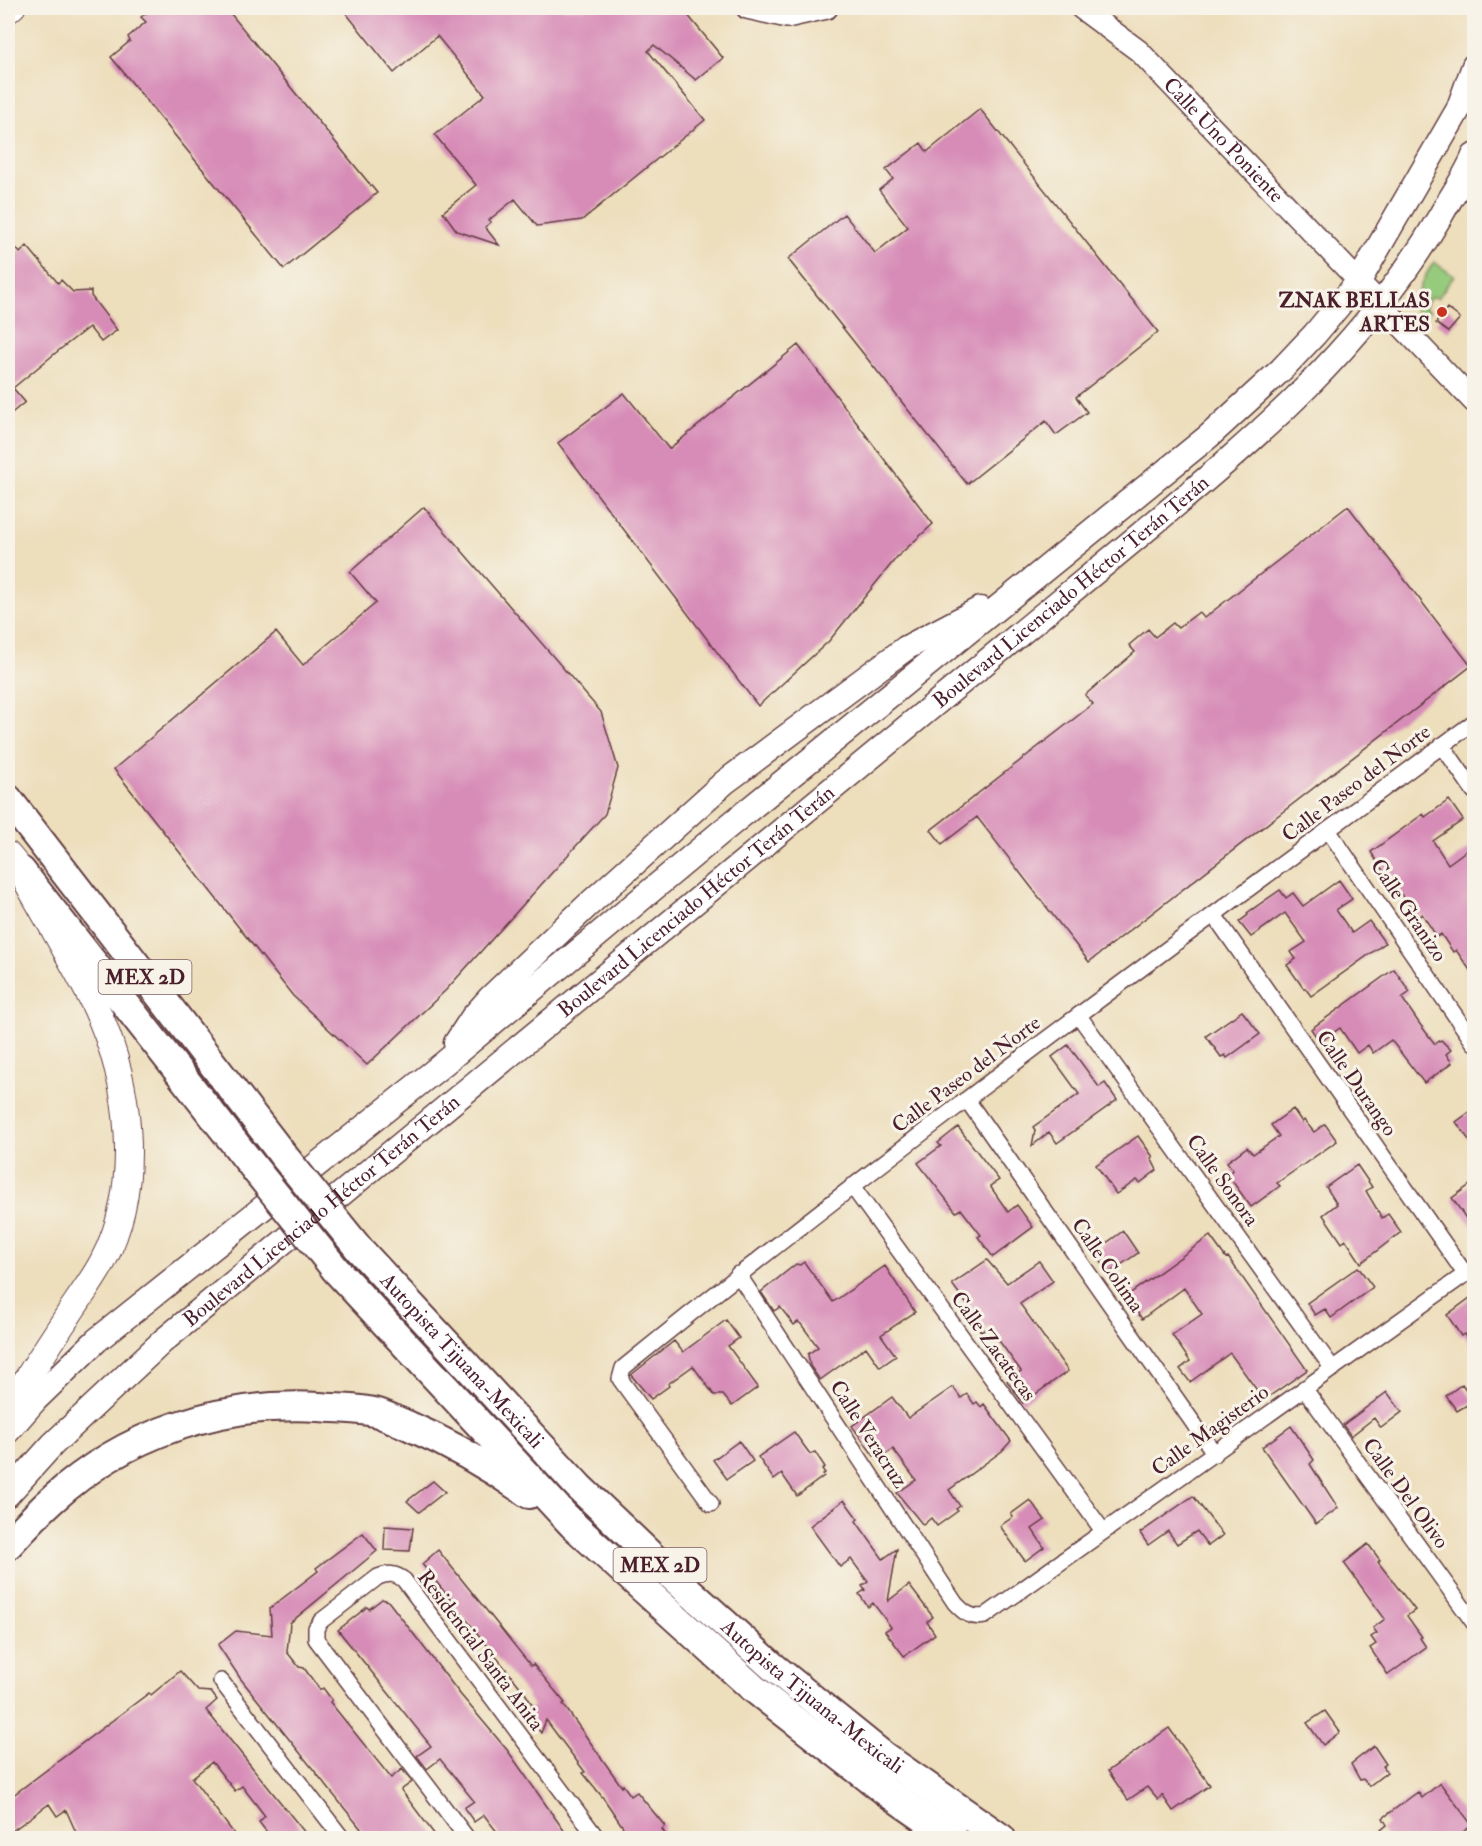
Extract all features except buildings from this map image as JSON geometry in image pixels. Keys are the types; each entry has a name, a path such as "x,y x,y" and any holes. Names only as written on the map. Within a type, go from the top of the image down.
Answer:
{"highway":[{"name":"Autopista Tijuana-Mexicali","path":"8,799 283,1155 359,1249 579,1487 669,1574 772,1666 873,1748 1001,1839"},
{"name":"Autopista Tijuana-Mexicali","path":"14,863 336,1270 573,1525 753,1688 884,1790 953,1839"},
{"path":"8,1410 103,1261 119,1222 127,1175 126,1113 116,1062 95,1008 14,863"},
{"path":"8,1545 39,1512 75,1481 133,1445 190,1420 224,1413 290,1405 378,1413 437,1438 497,1471 573,1525"}],"main road":[{"path":"747,8 787,17 826,8"},
{"name":"Calle Uno Poniente","path":"1081,8 1139,51 1474,402"},
{"name":"Boulevard Licenciado Héctor Terán Terán","path":"8,1431 35,1400 97,1341 442,1065 711,840 1241,408 1315,334 1359,281 1458,110 1474,66"},
{"name":"Boulevard Licenciado Héctor Terán Terán","path":"8,1494 53,1443 163,1341 777,836 1229,460 1289,406 1354,338 1382,304 1410,266 1474,156"},
{"path":"442,1065 473,1017 489,998 725,782 906,648 1023,588"}],"street":[{"path":"8,14 15,8"},
{"name":"Calle Paseo del Norte","path":"711,1504 620,1379 623,1368 738,1274 852,1186 1474,722"},
{"path":"1442,746 1474,791"},
{"name":"Calle Granizo","path":"1328,830 1474,1043"},
{"name":"Calle Durango","path":"1214,915 1470,1272"},
{"name":"Calle Sonora","path":"1079,1016 1333,1369"},
{"name":"Calle Colima","path":"967,1100 1215,1454"},
{"name":"Calle Zacatecas","path":"852,1186 1103,1531"},
{"name":"Calle Magisterio","path":"968,1615 977,1618 985,1616 1470,1272"},
{"name":"Calle Veracruz","path":"738,1274 955,1603 968,1615"},
{"name":"Calle Del Olivo","path":"1304,1388 1474,1623"},
{"name":"Residencial Santa Anita","path":"467,1839 316,1639 316,1628 321,1621 378,1576 397,1575 404,1580 597,1839"},
{"path":"221,1681 342,1839"}],"green space":[{"path":"1434,262 1454,276 1438,298 1431,297 1424,308 1430,311 1422,321 1416,316 1416,301 1423,281"}],"place":[{"name":"ZNAK BELLAS ARTES","path":"1442,312"}]}
